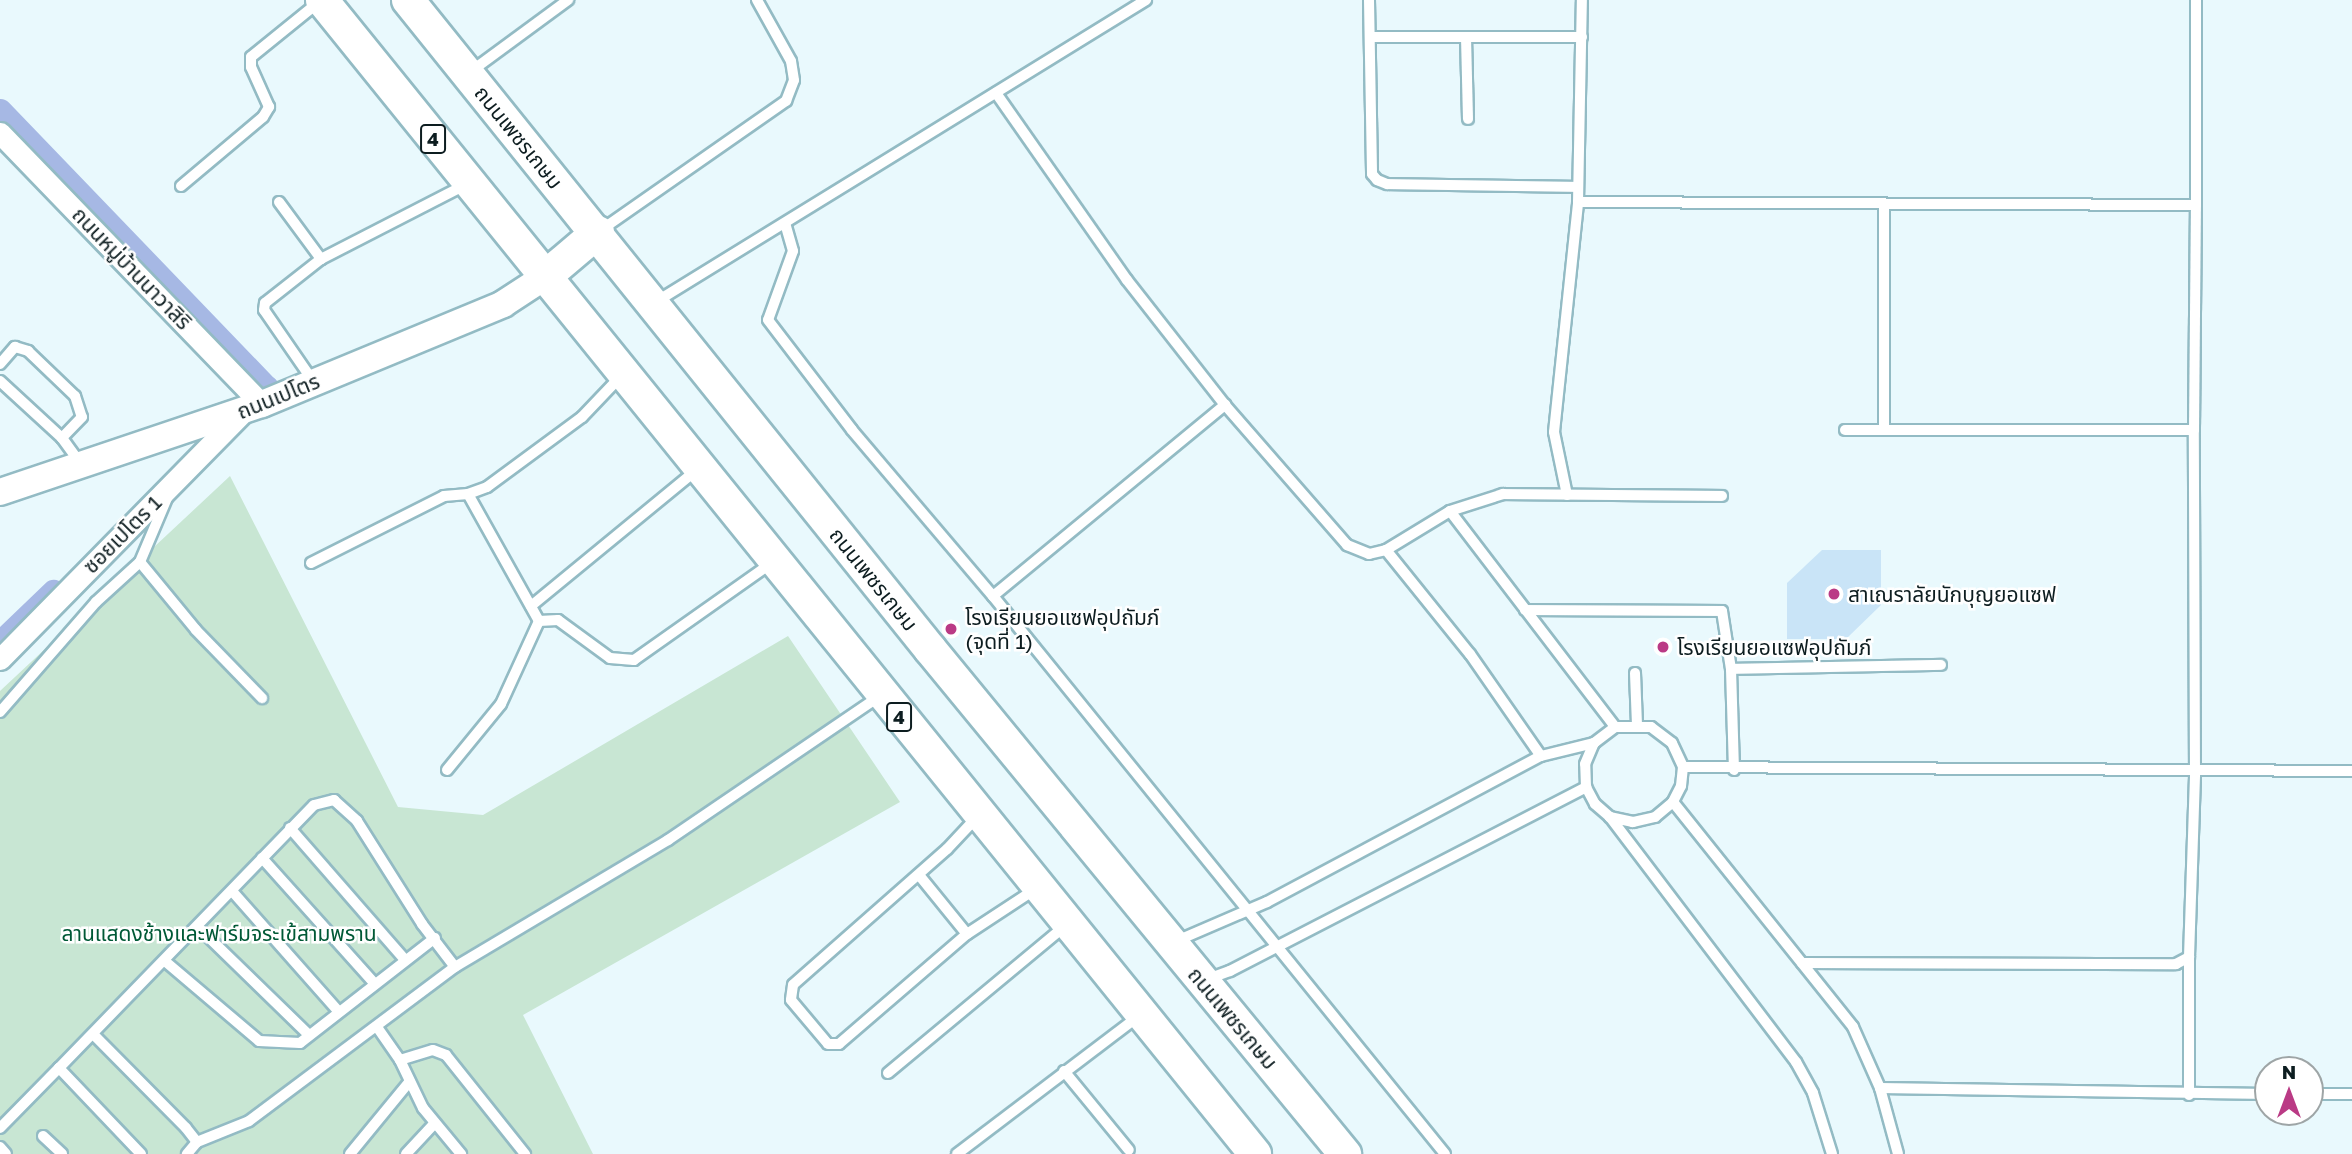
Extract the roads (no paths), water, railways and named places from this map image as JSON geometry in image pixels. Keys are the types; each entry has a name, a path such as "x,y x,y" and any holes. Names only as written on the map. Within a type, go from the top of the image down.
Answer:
{"main road":[{"name":"4","path":"322,0 978,816 1141,1014 1245,1150"},
{"name":"ถนนเพชรเกษม","path":"411,1 1171,943 1345,1154"},
{"path":"546,276 598,232"}],"street":[{"name":"ถนนหมู่บ้านนาวาสิริ","path":"0,133 245,410"},
{"name":"ถนนเปโตร","path":"0,492 245,410 314,383 503,304 546,276"},
{"name":"ซอยเปโตร 1","path":"0,659 245,410"}],"lane":[{"path":"181,186 263,117 269,107 251,67 251,57 322,0"},
{"path":"468,74 568,0"},
{"path":"598,232 786,101 794,79 791,61 757,0"},
{"path":"654,304 1146,0"},
{"path":"1369,0 1372,174 1377,180 1387,184 1578,187"},
{"path":"1567,495 1554,432 1578,202 1582,0"},
{"path":"2189,1095 2189,957 2194,773 2196,0"},
{"path":"1370,37 1582,37"},
{"path":"1466,37 1468,119"},
{"path":"996,93 1127,280 1225,405 1347,545 1369,554 1386,550 1450,511 1503,494 1722,496"},
{"path":"314,383 264,310 265,303 321,259 469,183"},
{"path":"279,202 321,259"},
{"path":"1578,202 2196,205"},
{"path":"1884,204 1884,430"},
{"path":"785,223 793,251 768,320 852,430 993,596 1279,946 1346,1037 1445,1154"},
{"path":"0,364 15,347 28,351 75,396 82,417 62,438"},
{"path":"311,563 444,496 468,494 486,487 582,417 623,374"},
{"path":"0,381 62,438 82,465"},
{"path":"993,596 1225,405"},
{"path":"1845,430 2194,430"},
{"path":"531,606 698,469"},
{"path":"0,712 96,603 140,562 175,480"},
{"path":"468,494 539,621"},
{"path":"1450,511 1615,727"},
{"path":"1386,550 1470,654 1541,756"},
{"path":"140,562 196,630 262,698"},
{"path":"539,621 558,621 610,658 634,660 773,562"},
{"path":"1525,610 1714,608 1726,620 1731,669 1734,770"},
{"path":"447,770 501,704 539,621"},
{"path":"1731,669 1941,665"},
{"path":"1636,673 1637,724"},
{"path":"187,1154 197,1142 249,1121 455,967 668,840 881,695"},
{"path":"1171,943 1247,910 1541,756 1594,743 1615,727 1637,724 1651,727 1672,743 1683,767 1673,802 1656,817 1633,822 1610,817"},
{"path":"1594,743 1585,764 1586,787 1595,804 1610,817 1796,1062 1813,1093 1832,1154"},
{"path":"1683,767 1734,770 2194,773 2352,771"},
{"path":"1202,981 1279,946 1556,799 1586,787"},
{"path":"0,1128 166,962 290,828 324,801 334,800 372,840 408,904 455,967"},
{"path":"1673,802 1853,1027 1880,1088 1898,1154"},
{"path":"978,816 919,875 793,985 791,1000 828,1044 839,1044 967,934 1037,888"},
{"path":"290,828 405,960"},
{"path":"262,858 375,984"},
{"path":"919,875 967,934"},
{"path":"232,891 338,1011"},
{"path":"888,1073 1067,924"},
{"path":"198,927 309,1035"},
{"path":"166,962 259,1041 300,1042 435,938"},
{"path":"1802,963 2176,964 2189,957"},
{"path":"957,1154 1141,1014"},
{"path":"377,1027 400,1060 434,1124 461,1154"},
{"path":"93,1034 197,1142"},
{"path":"400,1060 433,1050 446,1055 525,1154"},
{"path":"59,1068 141,1154"},
{"path":"1064,1071 1129,1150"},
{"path":"350,1154 410,1081"},
{"path":"1880,1088 2254,1094"},
{"path":"2324,1094 2352,1094"},
{"path":"406,1154 434,1124"},
{"path":"43,1136 62,1154"},
{"path":"0,1147 6,1154"}],"waterway":[{"path":"0,110 267,387 243,410"},
{"path":"0,642 53,591"}],"place":[{"name":"สาเณราลัยนักบุญยอแซฟ","path":"1834,594"},
{"name":"โรงเรียนยอแซฟอุปถัมภ์ (จุดที่ 1)","path":"951,629"},
{"name":"โรงเรียนยอแซฟอุปถัมภ์","path":"1663,647"}],"park label":[{"name":"ลานแสดงช้างและฟาร์มจระเข้สามพราน","path":"219,933"}]}
